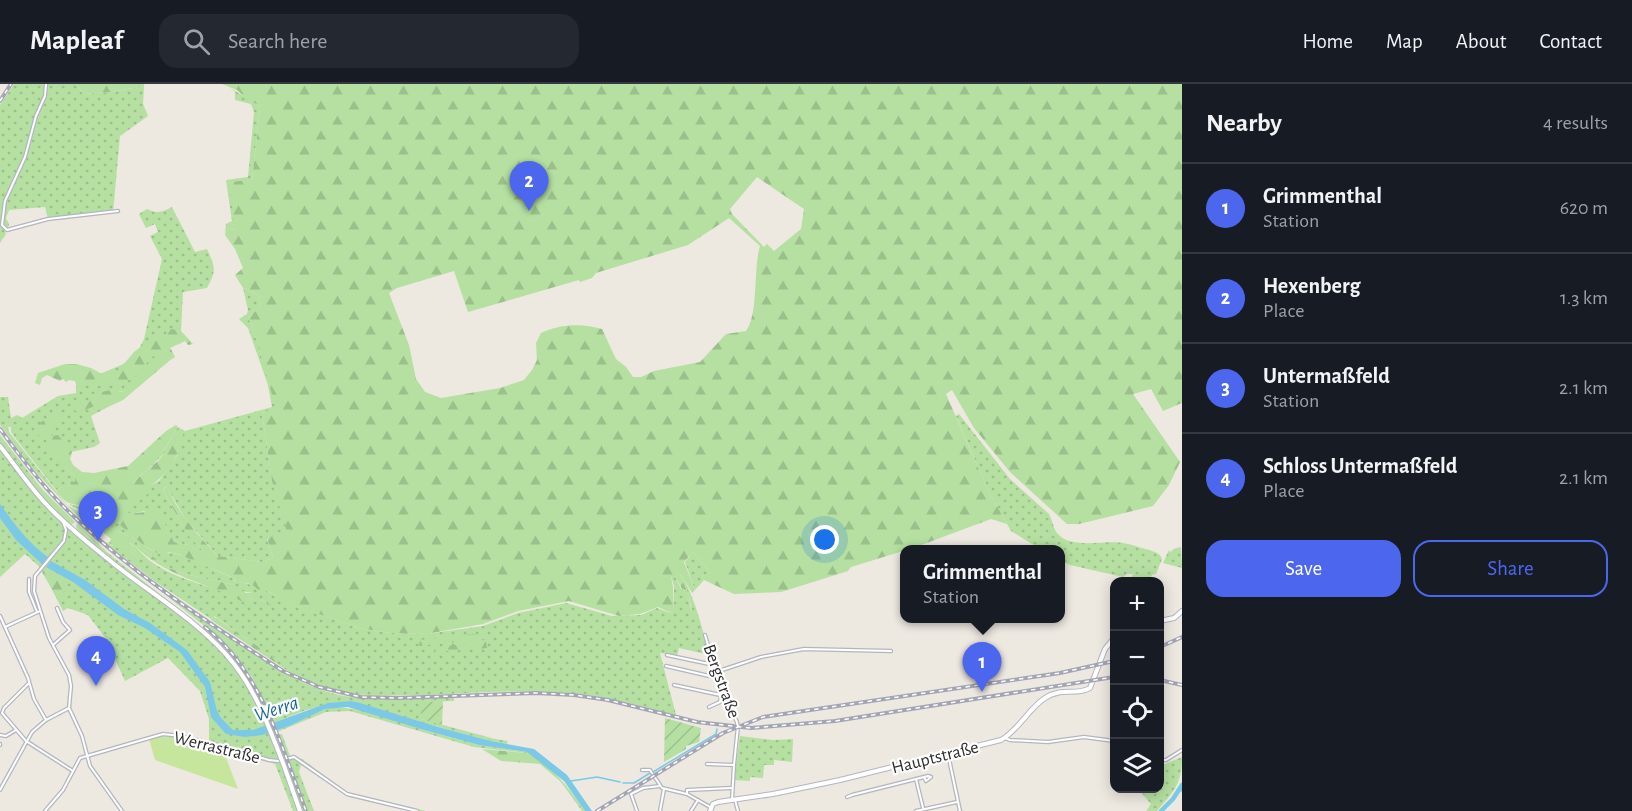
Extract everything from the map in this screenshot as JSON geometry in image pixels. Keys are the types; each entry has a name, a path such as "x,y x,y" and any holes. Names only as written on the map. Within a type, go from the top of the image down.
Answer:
{"main road":[{"path":"0,446 37,494 59,518 226,654 250,687 265,717 300,811"},
{"path":"1164,620 1174,618 1182,611"},
{"name":"Hauptstraße","path":"710,809 718,802 831,782 1005,738 1047,697 1062,691 1083,692 1090,688 1103,652 1110,643"}],"street":[{"path":"46,84 45,96 36,116 26,157 4,208 2,225 8,230 48,219 118,211"},
{"path":"38,611 33,589 37,573 58,549 66,534 65,526 59,518"},
{"path":"29,579 29,592 52,645 71,681 69,708 82,736 90,766 122,811"},
{"path":"52,645 70,630 63,622 57,608"},
{"path":"5,627 38,611"},
{"path":"0,616 34,699 46,720"},
{"name":"Bergstraße","path":"705,635 723,696 738,724 734,765"},
{"path":"716,672 760,657 804,648 891,651"},
{"path":"667,655 714,665"},
{"path":"666,666 718,678"},
{"path":"29,683 3,708 2,713 26,741 73,771"},
{"path":"674,685 723,696 720,702 709,707"},
{"path":"0,790 1,784 32,732 46,720 69,708"},
{"path":"0,735 6,736 17,729"},
{"name":"Werrastraße","path":"87,756 164,734 181,736 261,759 280,761 291,757 296,758 347,794 417,811"},
{"path":"1005,738 1048,742 1084,737 1110,740"},
{"path":"1164,759 1182,750"},
{"path":"948,754 960,811"},
{"path":"45,811 63,790 80,758 87,756"},
{"path":"707,764 734,765 733,800 738,811"},
{"path":"642,770 650,770 664,789 687,794 710,809"},
{"path":"847,797 924,777"},
{"path":"916,779 923,810"},
{"path":"637,811 631,794 643,788 660,786"},
{"path":"687,794 687,790 732,788"},
{"path":"660,811 664,789"},
{"path":"691,811 698,800"},
{"path":"916,811 958,802"},
{"path":"939,806 940,811"},
{"path":"114,811 119,807"}],"green space":[{"path":"14,84 77,84 83,94 144,86 143,104 148,116 120,136 113,213 48,219 45,207 9,210 6,218 8,228 4,230 6,234 0,243 0,105"},
{"path":"77,84 144,84 144,86 83,94"},
{"path":"222,84 1182,84 1182,403 1163,411 1151,389 1133,394 1180,462 1169,485 1153,506 1079,524 1067,524 1010,472 974,428 952,390 946,394 988,490 1007,524 991,519 921,545 900,545 900,552 781,592 734,594 704,580 702,576 710,573 693,552 684,562 695,590 692,593 681,574 680,576 689,595 691,610 684,589 675,576 671,576 674,611 669,612 658,607 640,614 619,616 569,601 518,611 483,624 426,634 391,633 359,628 276,599 277,596 267,591 259,592 252,585 236,583 234,578 178,554 168,552 163,556 146,547 113,519 101,503 103,501 80,505 64,500 56,490 70,486 71,481 75,482 75,476 65,467 62,468 46,445 47,441 38,435 34,428 52,416 73,411 75,413 60,419 49,428 52,436 58,435 72,452 70,459 73,465 82,472 94,473 128,466 166,431 176,425 178,427 162,453 132,483 159,460 176,438 183,433 180,448 173,462 152,485 148,493 126,512 159,512 174,542 188,545 204,553 191,539 171,505 163,489 167,486 183,515 218,556 262,562 273,558 267,538 287,532 272,481 262,413 276,408 248,318 261,306 259,295 243,288 235,275 243,268 235,249 225,235 228,230 236,229 228,182 252,180 260,108 259,105 248,100 237,90","holes":["757,177 804,209 801,229 774,251 767,244 764,247 732,214 730,209","729,218 760,246 753,314 746,331 726,334 700,362 654,371 641,377 633,377 616,359 602,329 571,325 541,333 536,343 537,360 524,380 500,388 441,398 425,392 416,379 409,345 389,293 397,288 454,271 468,312 579,280 580,282 592,278 596,273 688,245"]},
{"path":"230,88 259,105 260,108 252,180 236,229 228,230 225,235 226,224 232,221 226,180 248,177 254,112 251,104 235,100 235,92"},
{"path":"172,207 195,252 207,249 214,272 207,288 183,292 181,331 139,349 144,339 162,259 150,236 158,232 155,224 146,228 139,214 147,209 160,212"},
{"path":"243,288 259,295 261,306 248,318 277,408 262,413 272,480 288,532 267,539 273,558 262,562 218,556 186,520 166,486 163,489 176,514 189,536 205,554 188,545 174,542 167,529 144,511 130,514 126,512 125,510 146,495 152,485 159,481 177,456 183,433 155,463 134,481 164,450 178,427 185,431 272,407 268,385 248,328 239,319 247,314 248,310"},
{"path":"171,329 181,331 193,344 188,345 185,341 159,353 128,381 112,386 76,384 75,381 66,382 63,379 60,381 47,375 42,378 40,385 35,383 38,373 65,364 76,364 100,373 112,374 117,372 134,352 147,342 167,335"},
{"path":"170,347 175,357 124,391 93,395 108,407 91,416 100,443 94,447 71,452 70,459 73,465 65,467 75,476 73,484 56,490 11,432 11,427 8,427 9,432 67,505 81,513 79,518 31,467 0,425 0,397 8,397 11,418 17,415 22,418 58,396 76,393 76,384"},
{"path":"162,356 168,356 168,362 123,400 108,407 97,405 80,412 65,410 88,401 92,394 116,389 120,392 124,391 146,371 149,371 154,362"},
{"path":"959,414 1010,479 1049,514 1055,531 1059,535 1072,542 1116,542 1155,552 1162,559 1156,574 1151,577 1132,577 1133,574 1127,574 1123,577 1065,562 1065,545 1034,545 1011,531 988,490 956,416"},
{"path":"0,435 42,489 75,522 71,525 78,531 77,523 108,553 218,640 240,664 253,684 271,724 267,726 270,733 273,731 305,811 293,811 275,764 209,744 209,719 200,691 168,658 125,681 106,639 88,615 68,608 63,611 41,568 25,554 0,577"},
{"path":"121,491 101,503 150,550 184,556 234,578 235,582 257,587 277,596 277,599 359,628 391,633 426,634 483,626 518,613 566,603 612,616 641,615 657,608 673,614 669,612 674,611 674,586 671,576 675,576 681,589 684,589 692,612 689,595 681,574 694,603 710,655 679,648 677,656 660,653 676,715 616,700 570,693 538,691 377,695 348,693 329,688 301,678 276,663 277,660 214,616 211,619 156,582 105,543 112,546 125,546 140,559 130,542 149,560 175,575 207,587 272,605 260,600 253,593 240,591 230,584 185,574 167,567 140,547 133,538 111,528 97,513 94,506"},
{"path":"69,504 94,505 97,513 111,528 133,538 140,547 167,567 185,574 230,584 246,593 256,593 260,600 272,605 248,598 245,603 172,572 130,543 141,559 138,559 125,546 116,548 109,543 111,539 86,514"},
{"path":"1181,547 1182,568 1163,563 1169,550 1170,552"},
{"path":"108,549 252,652 306,683 349,697 394,699 454,697 454,701 421,702 421,719 508,741 507,744 420,722 351,701 306,710 273,723 252,677 222,640"},
{"path":"693,552 710,573 702,576 704,580 695,590 685,562"},
{"path":"46,567 68,580 58,600 42,572"},
{"path":"213,616 278,660 276,663 211,620"},
{"path":"473,634 485,635 485,639 419,646 420,640"},
{"path":"486,642 487,648 435,652 445,646"},
{"path":"443,701 442,725 421,719 421,702"},
{"path":"336,707 362,710 479,745 527,752 559,778 585,811 582,811 561,782 527,753 474,747 350,711 326,712 277,732 276,730 325,709"},
{"path":"665,718 701,728 699,742 686,746 686,749 664,762"},
{"path":"282,734 290,756 302,759 347,792 426,811 409,811 349,797 301,765 299,772 314,811 308,811 278,735"},
{"path":"175,736 222,747 238,789 155,760 149,739"},
{"path":"740,736 773,740 793,739 792,762 774,760 774,765 764,765 763,778 750,777 750,781 734,780"},
{"path":"482,749 527,753 540,764 501,761"},
{"path":"1182,757 1179,781 1157,811 1146,811 1151,804 1142,793 1164,793 1164,764"}],"water":[{"path":"0,504 28,540 49,558 43,565 16,540 0,518"},
{"path":"51,561 85,580 124,609 150,623 187,650 210,682 221,718 233,730 253,730 328,703 351,701 360,703 438,727 491,741 534,749 567,775 592,811 585,811 564,781 527,752 479,745 348,707 325,709 289,726 262,735 245,737 226,734 211,717 205,687 180,652 145,628 118,615 73,582 46,567"}],"waterway":[{"path":"653,772 716,734 717,729"},
{"path":"623,783 634,783 650,773"},
{"path":"571,781 597,777 620,782"},
{"path":"1161,811 1182,785"}],"railway":[{"path":"0,101 11,84"},
{"path":"0,429 38,479 64,507 115,553 169,595 283,671 319,687 361,697 398,698 536,693 574,695 608,700 697,722 751,728 835,721 1110,678"},
{"path":"205,627 225,645 255,688 278,736 306,811"},
{"path":"1164,645 1182,637"},
{"path":"597,811 723,733 763,717 1060,673 1110,662"},
{"path":"1164,681 1182,685"}],"place":[{"name":"Hexenberg","path":"529,211"},
{"name":"Untermaßfeld","path":"98,541"},
{"name":"Schloss Untermaßfeld","path":"96,686"},
{"name":"Grimmenthal","path":"982,692"}],"water label":[{"name":"Werra","path":"276,708"}]}
